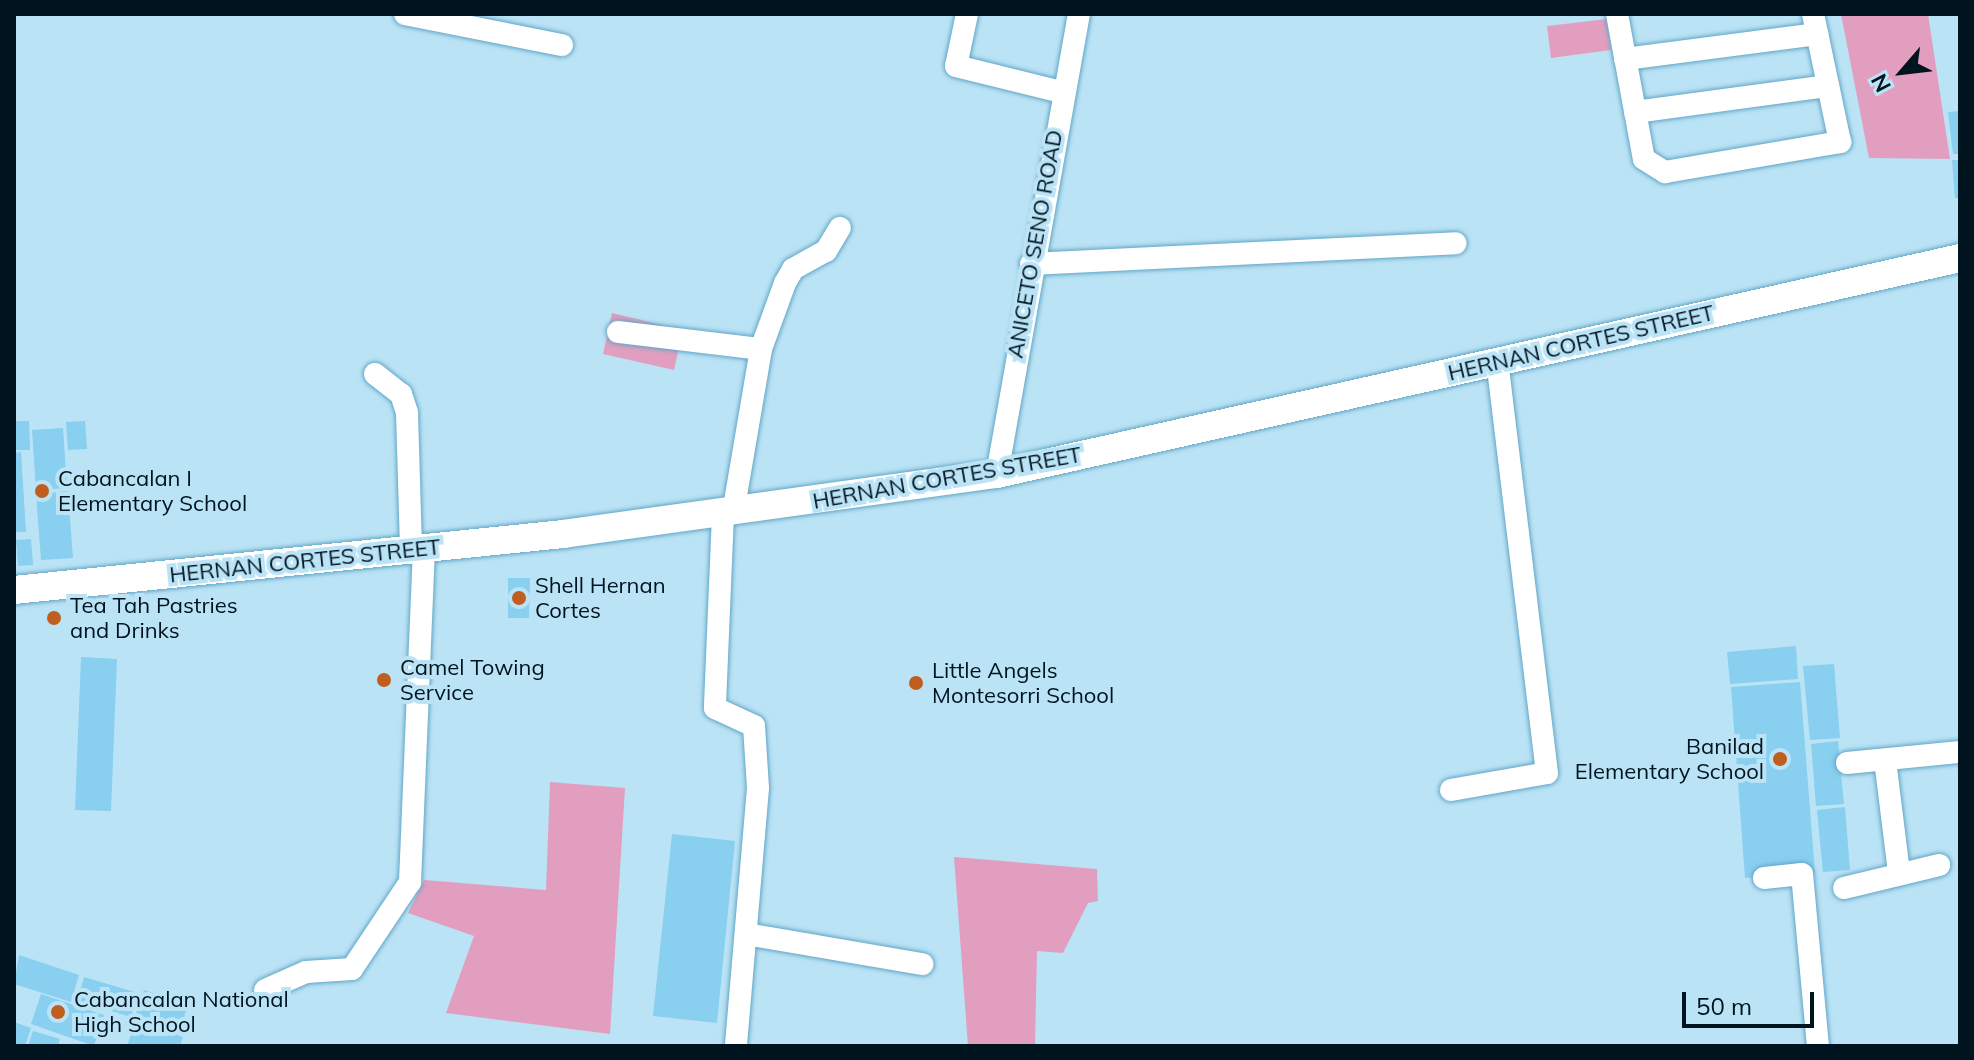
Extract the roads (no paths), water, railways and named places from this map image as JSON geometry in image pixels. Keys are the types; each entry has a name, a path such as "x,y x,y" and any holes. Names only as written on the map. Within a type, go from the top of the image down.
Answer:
{"main road":[{"name":"HERNAN CORTES STREET","path":"14,590 418,550 728,513 997,474 1960,258"}],"street":[{"path":"405,14 562,45"},
{"path":"967,14 956,66 1061,92"},
{"name":"ANICETO SENO ROAD","path":"997,474 1061,92 1079,14"},
{"path":"1617,14 1625,59 1644,159 1665,172 1840,142 1815,24 1625,59"},
{"path":"1635,112 1828,86"},
{"path":"736,1046 758,788 754,726 715,708 728,513 761,349 790,273 826,251 840,228"},
{"path":"1031,264 1455,243"},
{"path":"618,332 761,349"},
{"path":"1451,790 1547,773 1497,362"},
{"path":"265,990 306,972 352,969 410,882 418,550 407,413 401,394 375,374"},
{"path":"1847,763 1960,752"},
{"path":"1885,760 1899,872"},
{"path":"1844,888 1899,872 1939,865"},
{"path":"1764,878 1802,874 1818,1046"},
{"path":"746,934 922,964"}],"place":[{"name":"Cabancalan I Elementary School","path":"42,491"},
{"name":"Shell Hernan Cortes","path":"519,598"},
{"name":"Tea Tah Pastries and Drinks","path":"54,618"},
{"name":"Camel Towing Service","path":"384,680"},
{"name":"Little Angels Montesorri School","path":"916,683"},
{"name":"Banilad Elementary School","path":"1780,759"},
{"name":"Cabancalan National High School","path":"58,1012"}]}
